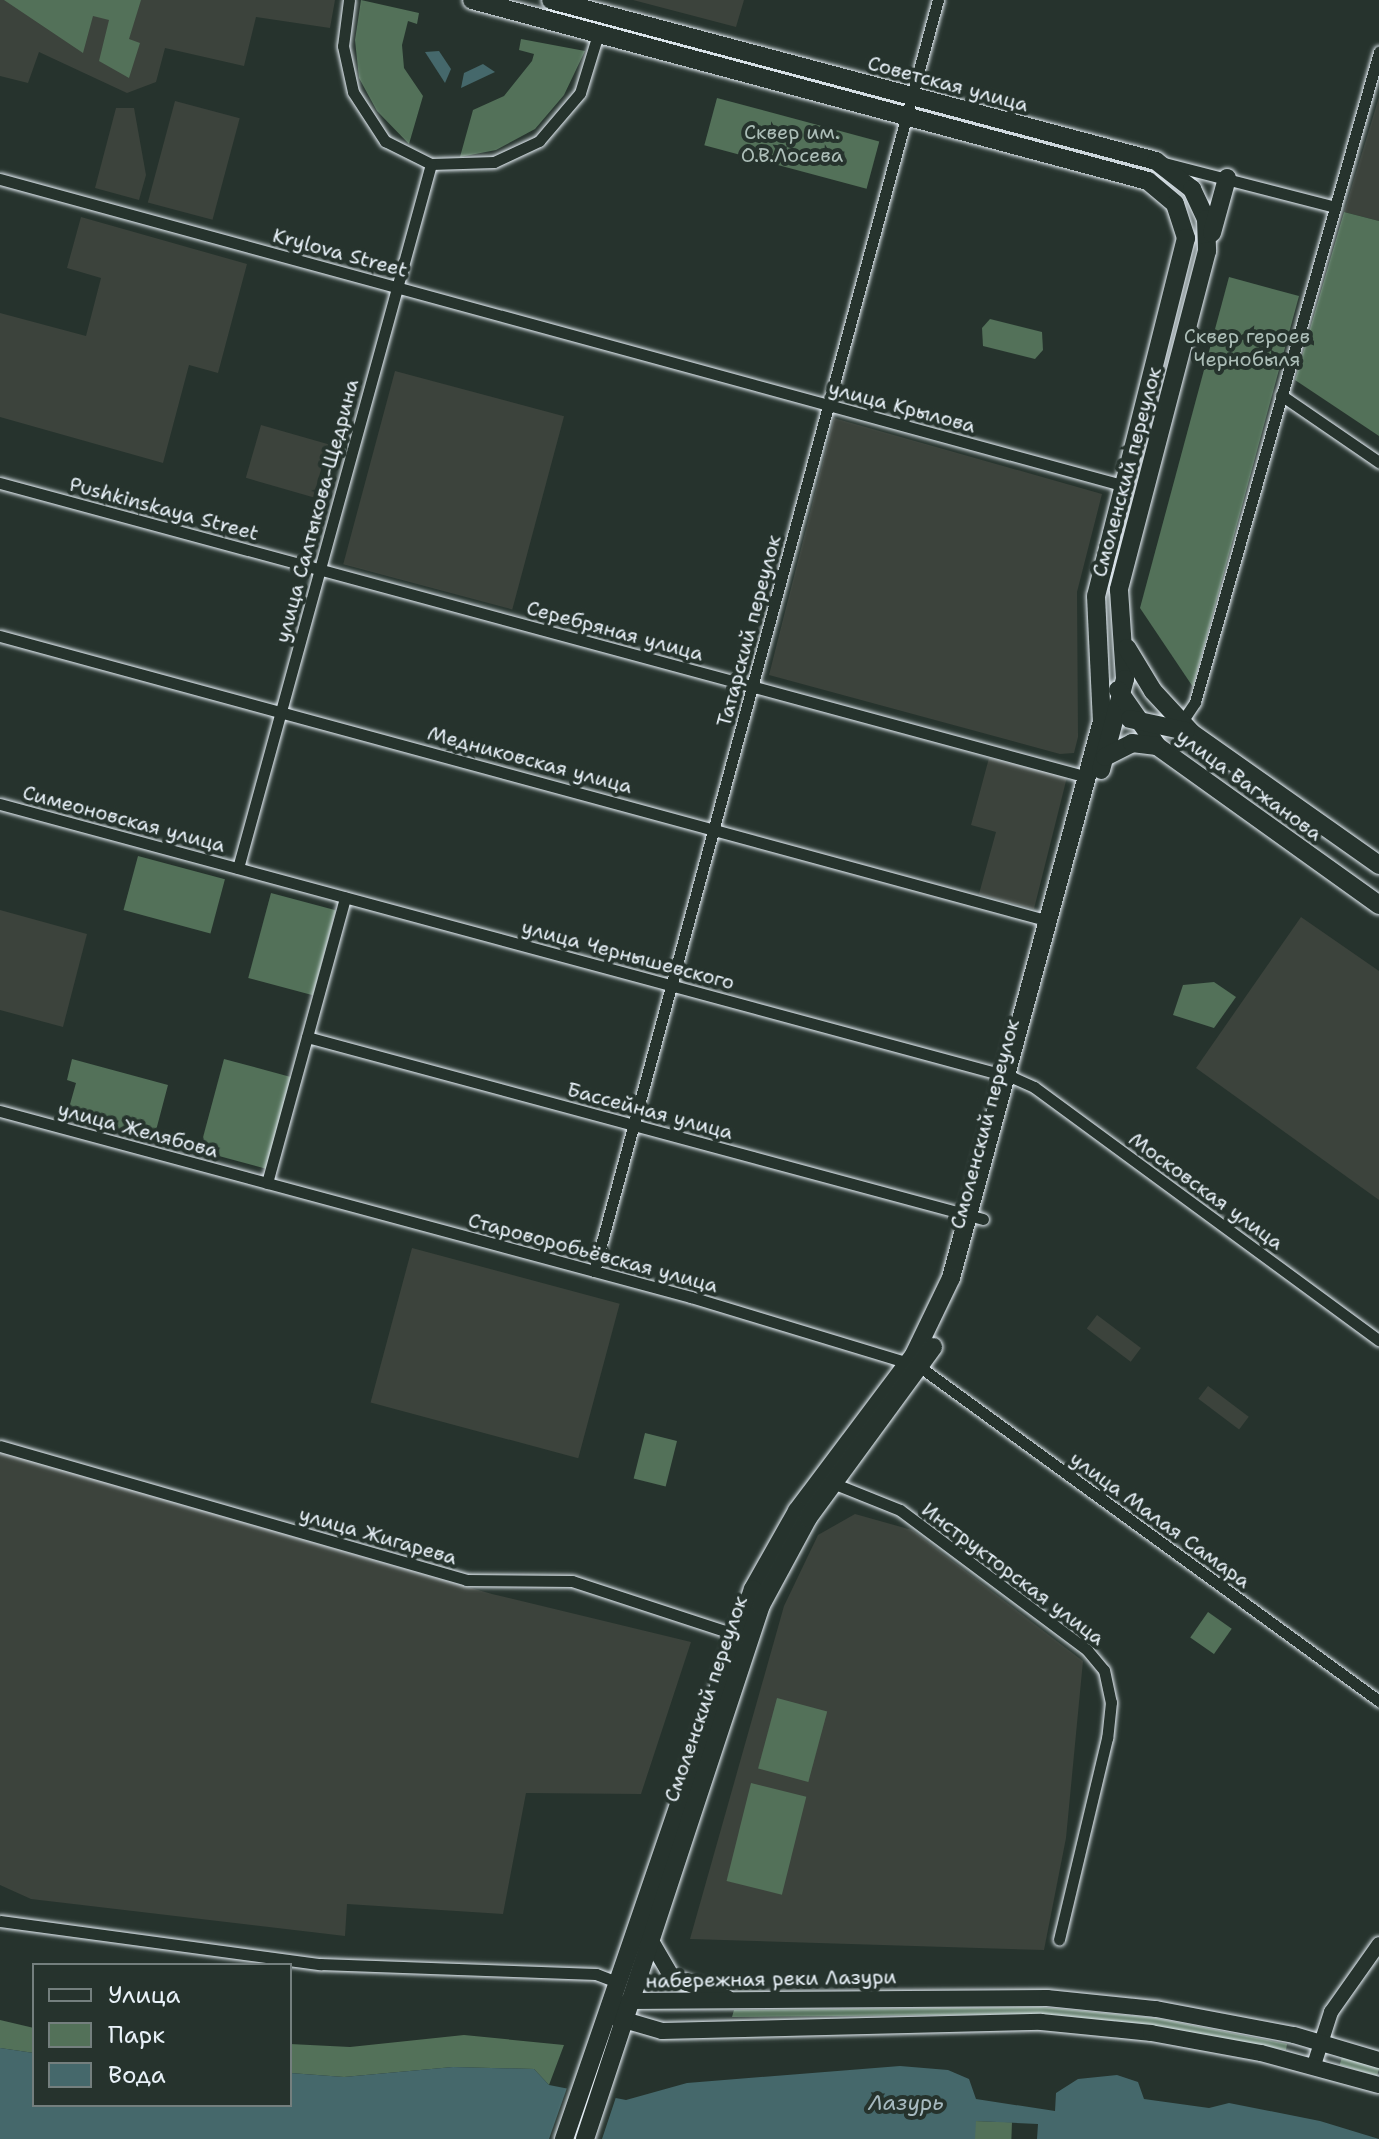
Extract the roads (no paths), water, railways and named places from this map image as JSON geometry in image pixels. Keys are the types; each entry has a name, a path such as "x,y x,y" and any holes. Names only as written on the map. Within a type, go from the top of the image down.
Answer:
{"main road":[{"path":"472,0 907,116"},
{"name":"Советская улица","path":"551,0 604,7 912,97 1156,161"},
{"path":"567,25 587,24 604,7"},
{"name":"Смоленский переулок","path":"603,2056 615,2018 617,1982 773,1549 914,1365 977,1217 1098,756 1104,702 1095,637 1096,596 1121,485 1186,244 1177,209 1148,181 907,116"},
{"name":"Смоленский переулок","path":"1014,1079 1049,921 1087,777 1115,726 1122,697 1119,590 1207,251 1206,219 1196,194 1179,174 1156,161"},
{"path":"1207,251 1227,178"},
{"name":"улица Вагжанова","path":"1121,635 1147,682 1186,728 1379,865"},
{"name":"улица Вагжанова","path":"1095,637 1122,697 1157,746 1379,905"},
{"path":"1115,726 1137,719 1186,728"},
{"path":"1098,756 1132,743 1157,746"},
{"name":"Смоленский переулок","path":"615,2018 630,2001 741,1637"},
{"path":"648,1936 672,1977 731,2001 716,2015 730,2030"},
{"path":"617,1982 630,2001"},
{"name":"набережная реки Лазури","path":"630,2001 1047,1998 1156,2009 1321,2042 1379,2060"},
{"path":"615,2018 662,2031 1041,2022 1151,2033 1314,2065 1379,2085"},
{"path":"564,2139 603,2056"},
{"path":"585,2139 603,2056"}],"street":[{"path":"349,0 343,46 353,92 385,141 431,164 494,162 539,141 580,93 598,34"},
{"name":"Татарский переулок","path":"594,1271 938,0"},
{"path":"1186,728 1379,52"},
{"name":"Советская улица","path":"1156,161 1335,207"},
{"name":"улица Салтыкова-Щедрина","path":"238,868 431,164"},
{"name":"Krylova Street","path":"0,179 397,288"},
{"name":"улица Крылова","path":"397,288 1121,485"},
{"path":"1281,395 1379,462"},
{"name":"Pushkinskaya Street","path":"0,483 320,570"},
{"name":"Серебряная улица","path":"320,570 1087,777"},
{"name":"Медниковская улица","path":"0,636 1049,921"},
{"name":"Симеоновская улица","path":"0,804 238,868"},
{"name":"улица Чернышевского","path":"238,868 1014,1079"},
{"path":"267,1183 345,897"},
{"name":"Бассейная улица","path":"307,1037 977,1217"},
{"name":"Московская улица","path":"1014,1079 1379,1340"},
{"name":"улица Желябова","path":"0,1111 267,1183"},
{"name":"Староворобьёвская улица","path":"267,1183 594,1271 914,1365"},
{"name":"улица Малая Самара","path":"914,1365 1379,1701"},
{"name":"улица Жигарева","path":"0,1446 466,1580 572,1581 741,1637"},
{"name":"Инструкторская улица","path":"826,1481 900,1510 1087,1650 1104,1670 1111,1696 1107,1738 1059,1939"},
{"path":"0,1921 320,1964 596,1974 617,1982"},
{"path":"1314,2065 1331,2012 1379,1944"}],"water":[{"path":"439,51 451,69 445,83 425,52"},
{"path":"483,64 495,72 461,88 464,73"},
{"name":"Лазурь","path":"0,2048 32,2053 32,2107 292,2107 292,2073 344,2077 453,2067 534,2069 549,2085 626,2100 687,2083 900,2066 948,2070 969,2079 976,2099 1055,2111 1056,2093 1078,2079 1117,2075 1138,2082 1144,2099 1209,2108 1229,2103 1320,2121 1379,2139 1037,2139 1038,2124 976,2121 975,2139 0,2139"}],"park label":[{"name":"Сквер им. О.В.Лосева","path":"792,144"},
{"name":"Сквер героев Чернобыля","path":"1247,348"}]}
